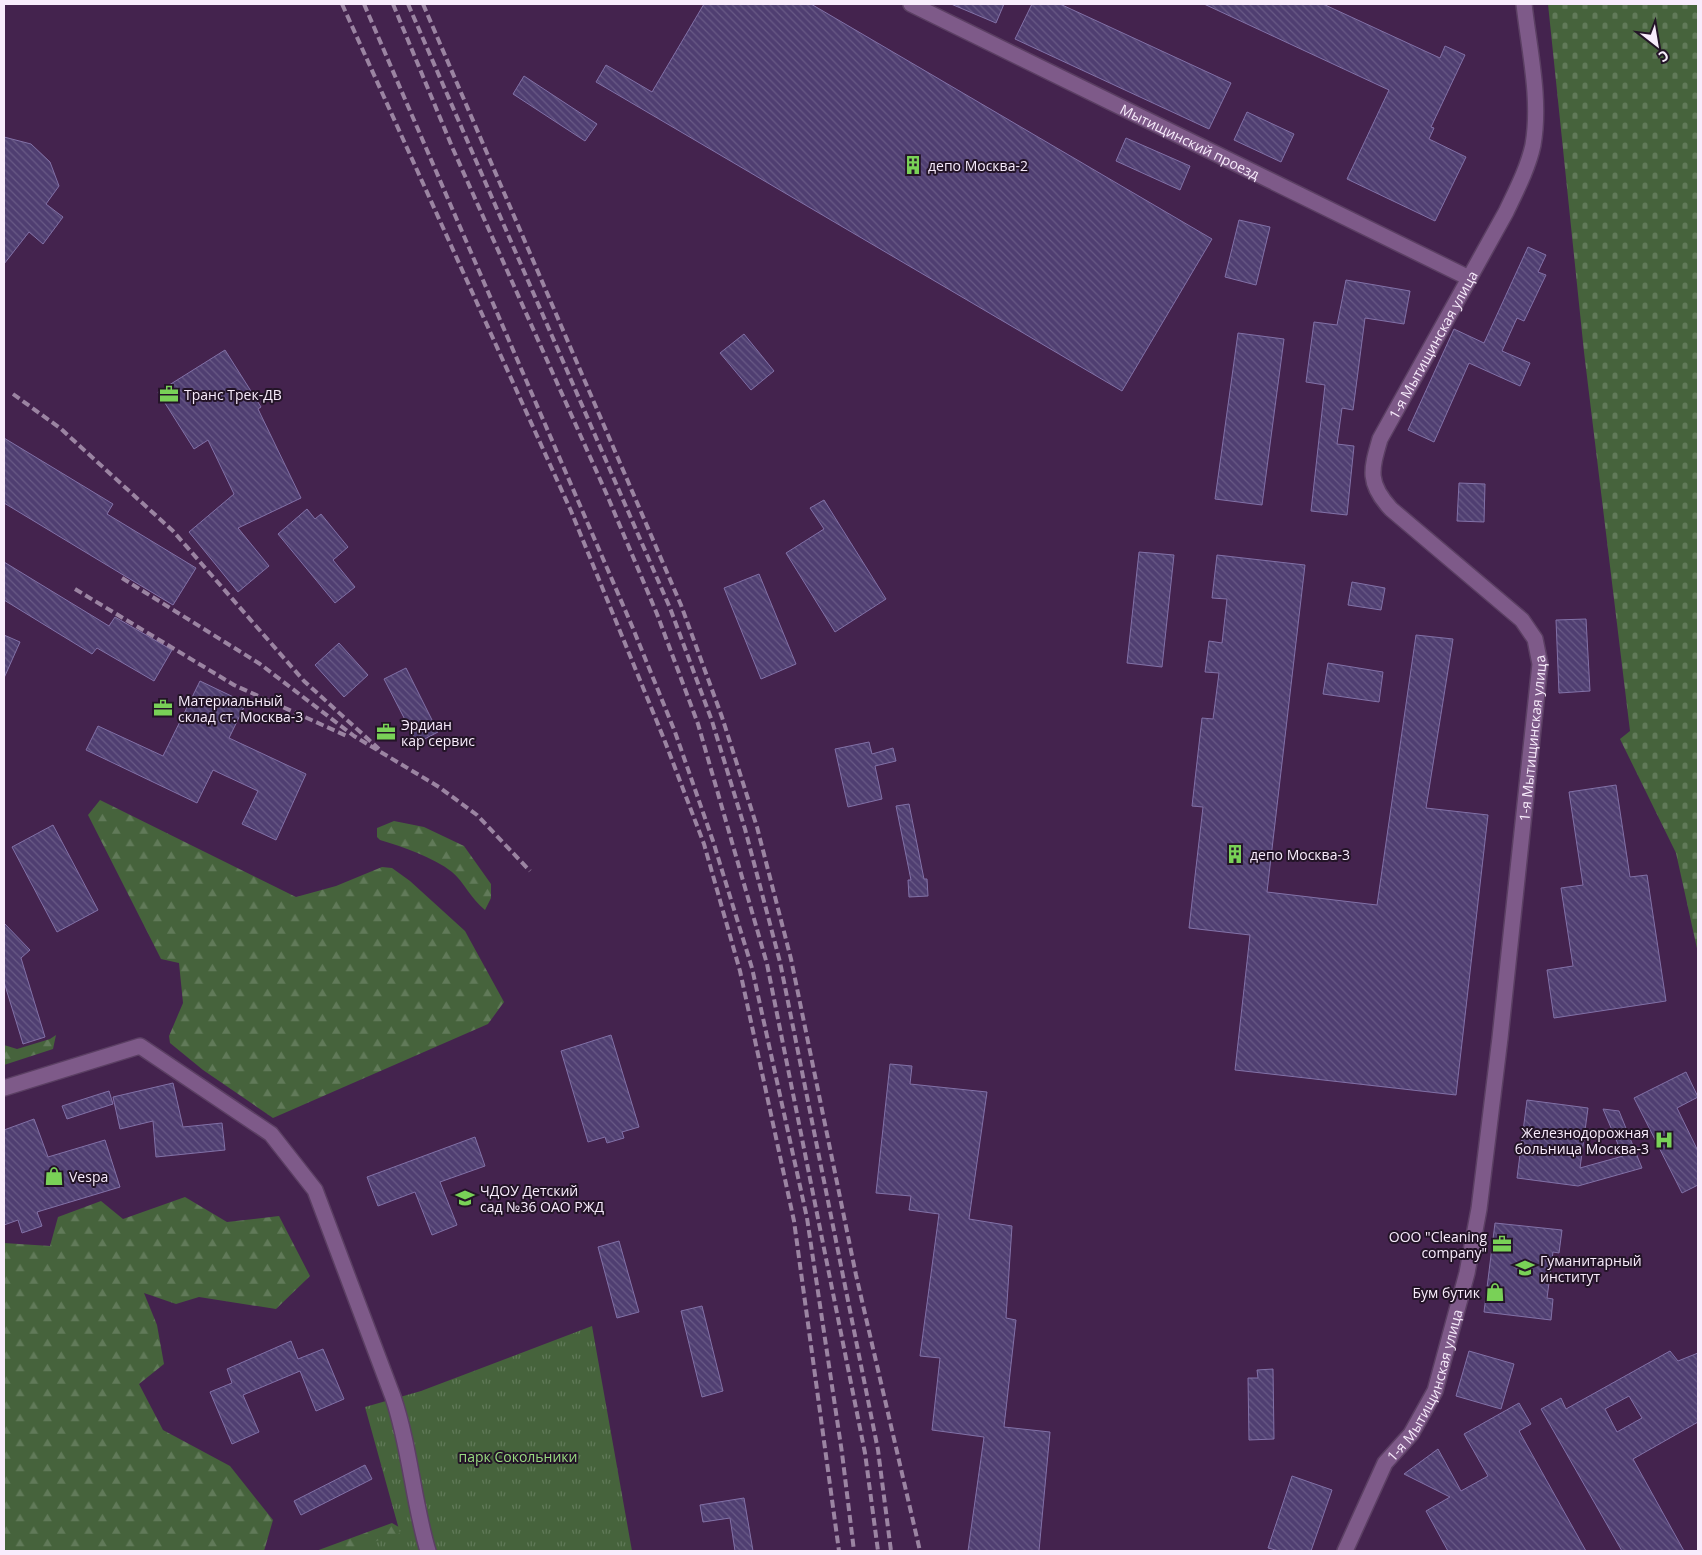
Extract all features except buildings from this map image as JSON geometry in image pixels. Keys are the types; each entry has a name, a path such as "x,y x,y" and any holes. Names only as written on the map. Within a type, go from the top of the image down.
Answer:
{"street":[{"name":"Мытищинский проезд","path":"911,4 1469,278"},
{"name":"1-я Мытищинская улица","path":"1345,1551 1385,1462 1411,1434 1435,1391 1467,1273 1479,1209 1500,1038 1540,664 1535,640 1522,620 1390,509 1378,495 1373,479 1374,459 1380,439 1506,212 1521,180 1532,146 1536,105 1524,4"},
{"path":"4,1088 140,1046 271,1134 315,1190 400,1415 420,1526 428,1551"}],"green space":[{"path":"1548,4 1698,4 1698,953 1676,853 1620,739 1630,731 1584,352"},
{"path":"100,800 296,897 336,886 382,867 392,868 410,881 465,931 504,1002 488,1024 273,1118 203,1070 170,1043 169,1036 183,1003 179,963 161,959 88,815"},
{"path":"394,821 424,827 464,846 491,884 491,898 485,910 452,872 417,853 380,840 377,837 377,828"},
{"path":"56,1035 53,1049 4,1065 4,1045 17,1049 50,1039"},
{"path":"185,1197 227,1222 279,1216 310,1276 276,1309 199,1297 176,1304 144,1293 157,1325 164,1364 139,1384 163,1430 230,1466 273,1520 264,1551 4,1551 4,1243 50,1246 58,1217 101,1201 123,1219"},
{"name":"парк Сокольники","path":"592,1326 632,1551 347,1551 400,1533 365,1407 421,1391"},
{"path":"392,1523 409,1533 415,1551 316,1551"}],"railway":[{"path":"342,4 571,511 664,739 704,844 740,971 794,1221 839,1551"},
{"path":"364,4 632,626 675,732 713,841 752,968 807,1218 842,1453 854,1551"},
{"path":"393,4 453,149 607,495 657,614 698,724 767,964 865,1453 878,1551"},
{"path":"408,4 670,608 712,721 745,829 780,962 878,1450 891,1551"},
{"path":"423,4 681,605 722,717 757,827 791,959 856,1275 920,1551"},
{"path":"13,394 60,428 173,531 304,681 379,749"},
{"path":"122,578 260,664 354,736 439,787 477,815 530,871"},
{"path":"75,589 234,685 349,737"}],"place":[{"name":"депо Москва-2","path":"913,165"},
{"name":"Транс Трек-ДВ","path":"169,394"},
{"name":"Материальный склад ст. Москва-3","path":"163,708"},
{"name":"Эрдиан кар сервис","path":"386,732"},
{"name":"депо Москва-3","path":"1235,854"},
{"name":"Железнодорожная больница Москва-3","path":"1664,1140"},
{"name":"Vespa","path":"54,1176"},
{"name":"ЧДОУ Детский сад №36 ОАО РЖД","path":"465,1198"},
{"name":"ООО \"Cleaning company\"","path":"1502,1244"},
{"name":"Гуманитарный институт","path":"1525,1268"},
{"name":"Бум бутик","path":"1495,1292"}]}
